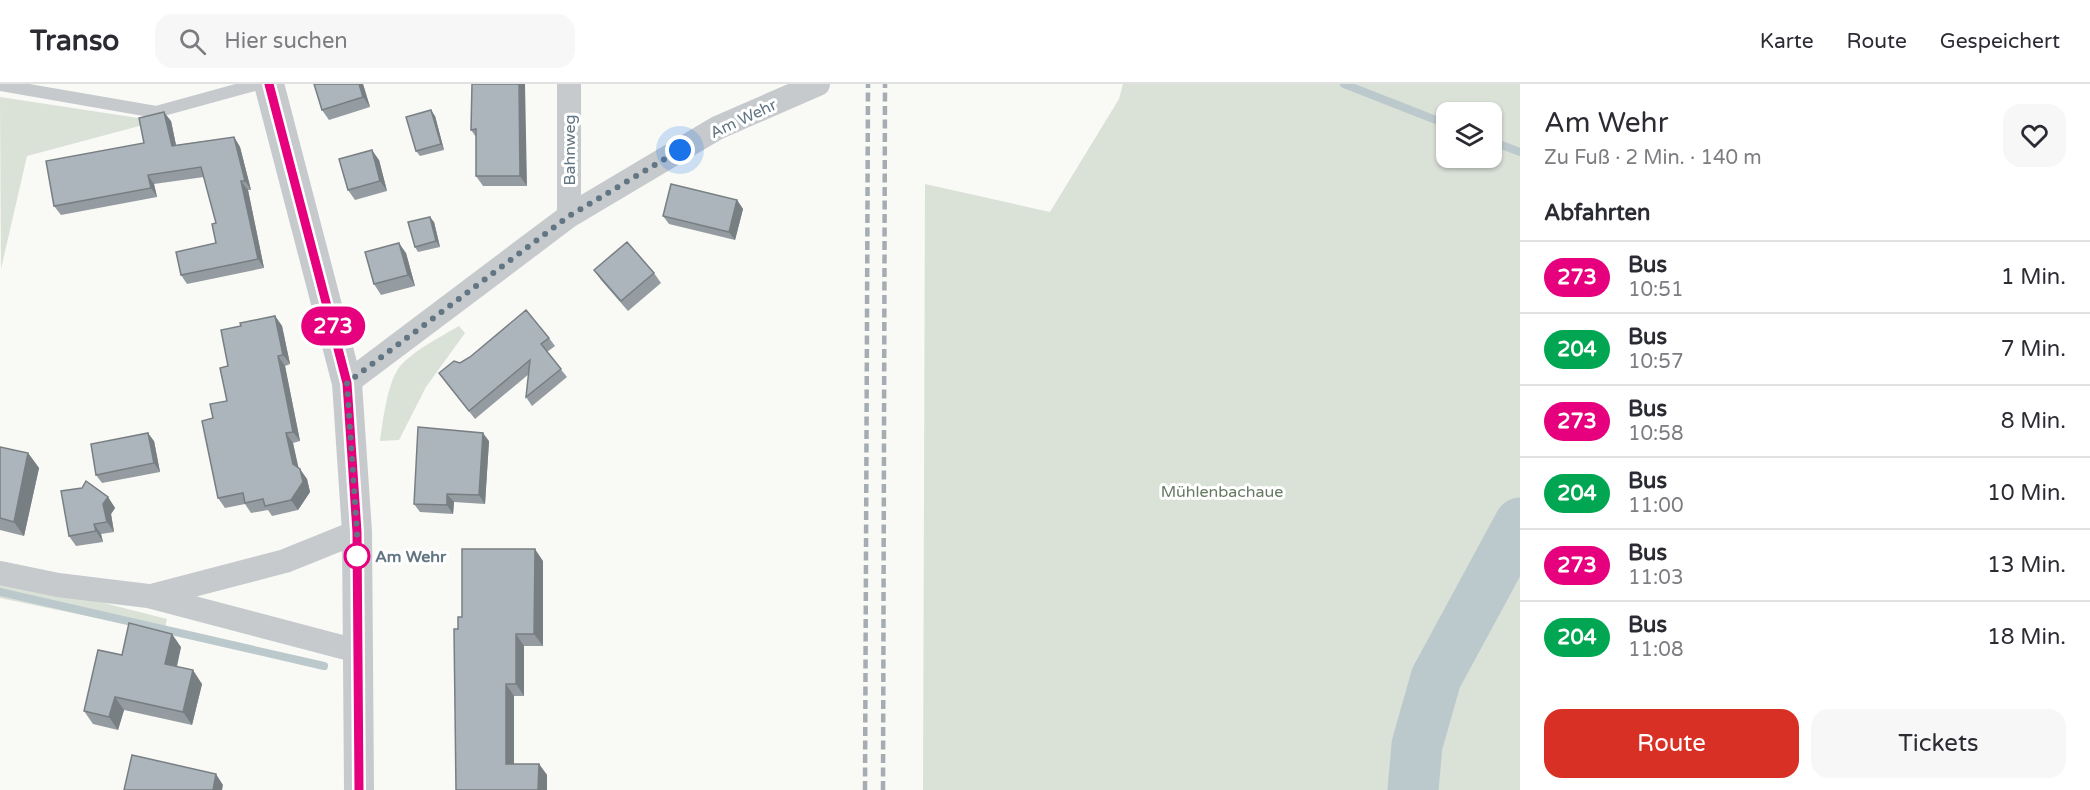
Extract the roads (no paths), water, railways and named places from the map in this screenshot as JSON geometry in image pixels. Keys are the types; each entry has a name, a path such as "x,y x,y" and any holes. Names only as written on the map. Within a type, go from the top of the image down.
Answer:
{"street":[{"path":"269,84 347,383 357,532 359,790"},
{"name":"Bahnweg","path":"569,84 569,216"},
{"name":"Am Wehr","path":"347,383 569,216 717,128 818,84"},
{"path":"148,596 285,561 357,532"},
{"path":"0,573 58,585 148,596 357,651"}],"lane":[{"path":"0,85 156,112 258,84"}],"waterway":[{"path":"1344,84 1436,120"},
{"path":"1502,145 1520,152"},
{"path":"1413,790 1417,745 1436,678 1520,523"},
{"path":"0,592 324,666"}],"railway":[{"path":"865,790 868,84"},
{"path":"883,790 885,84"}],"place":[{"name":"Am Wehr","path":"357,556"}],"park label":[{"name":"Mühlenbachaue","path":"1222,491"}]}
